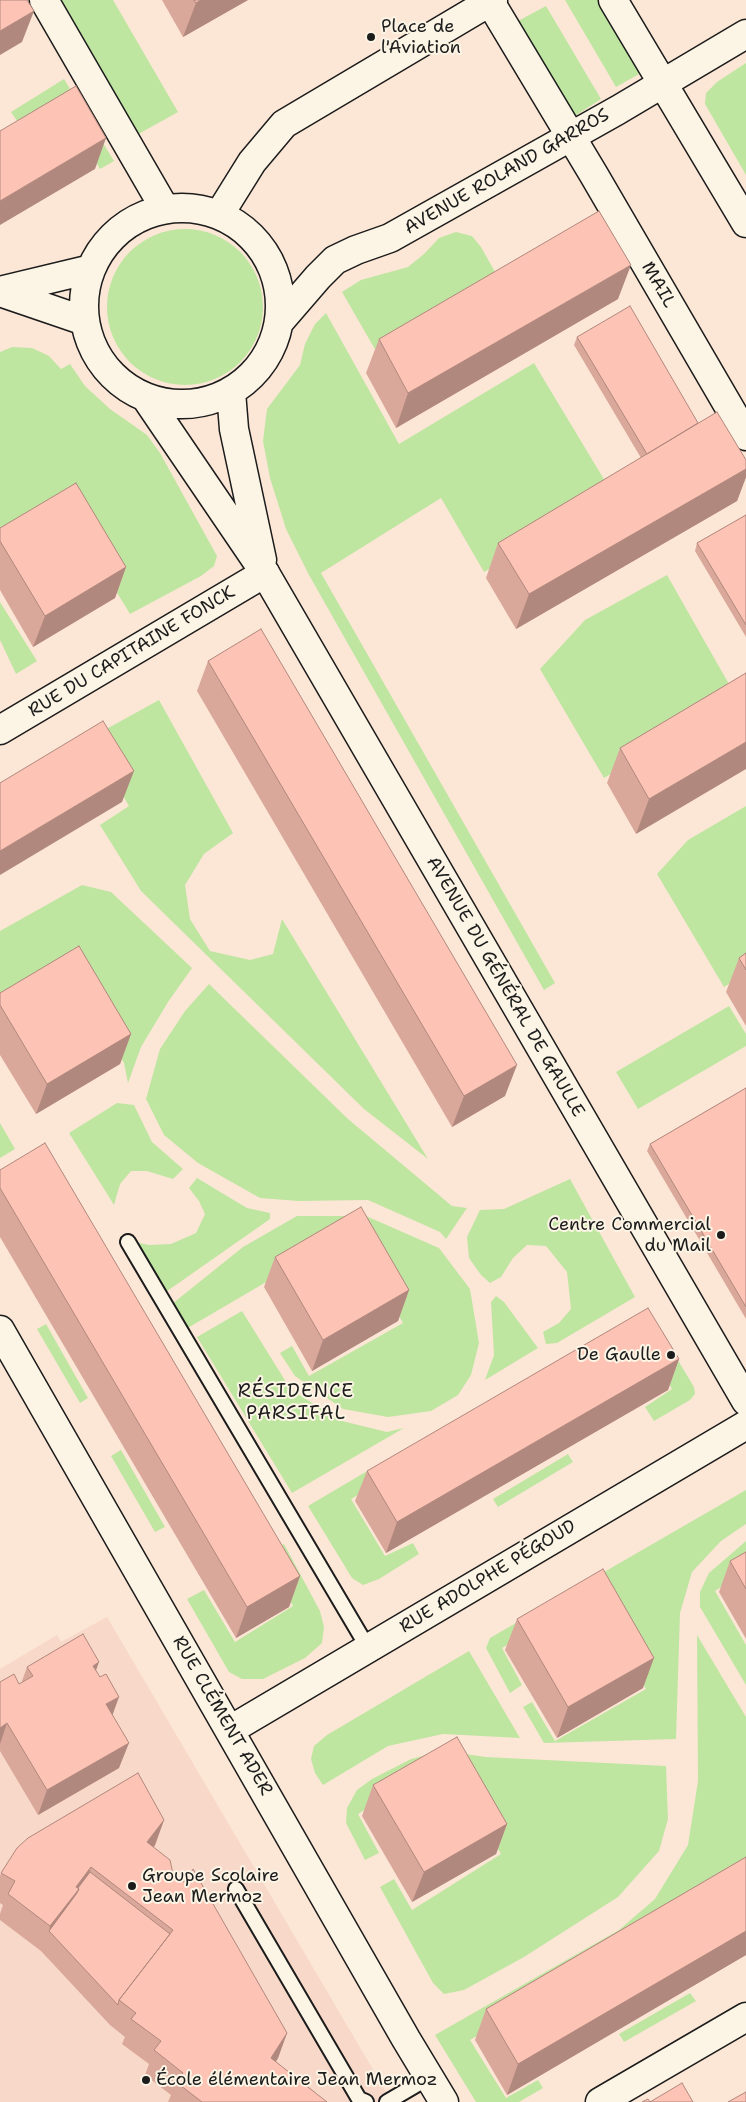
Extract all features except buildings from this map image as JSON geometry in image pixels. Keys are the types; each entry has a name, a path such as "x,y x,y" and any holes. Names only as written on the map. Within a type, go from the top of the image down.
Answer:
{"street":[{"path":"44,0 165,209"},
{"path":"613,0 746,223"},
{"path":"219,215 252,162 284,124 490,1"},
{"name":"MAIL","path":"490,1 746,436"},
{"name":"AVENUE ROLAND GARROS","path":"280,321 318,276 335,260 390,238 746,34"},
{"path":"192,208 219,215 242,228 260,246 273,269 280,295 280,321 276,338 268,355 258,369 246,382 231,392 211,401 189,404 168,404 146,398 128,389 112,376 90,341 85,320 84,295 91,270 103,248 120,229 141,217 165,209 192,208"},
{"path":"0,292 91,270"},
{"path":"0,292 85,320"},
{"name":"AVENUE DU GÉNÉRAL DE GAULLE","path":"231,392 234,429 265,574"},
{"name":"AVENUE DU GÉNÉRAL DE GAULLE","path":"146,398 265,574 746,1401"},
{"name":"RUE DU CAPITAINE FONCK","path":"0,730 265,574"},
{"name":"RUE CLÉMENT ADER","path":"0,1330 428,2078 444,2102"},
{"name":"RUE ADOLPHE PÉGOUD","path":"230,1730 746,1425"},
{"path":"600,2102 746,2017"}],"lane":[{"path":"128,1242 368,1648"},
{"path":"236,1889 359,2098 366,2102"},
{"path":"387,2102 428,2078"}],"shaded area":[{"name":"Groupe Scolaire Jean Mermoz","path":"107,1617 392,2102 0,2102 0,1669 57,1635 61,1642"}],"green space":[{"path":"56,0 113,0 178,112 135,136"},
{"path":"565,0 598,0 641,73 616,87"},
{"path":"546,6 601,99 575,116 518,21"},
{"path":"746,63 746,175 705,104 706,93 717,82"},
{"path":"64,79 114,161 100,169 67,114 0,131 19,124 11,112"},
{"path":"185,229 215,235 228,242 240,252 250,264 257,277 263,307 257,337 250,350 240,362 228,372 215,379 185,385 155,379 142,372 130,362 120,350 113,337 107,307 113,277 120,264 130,252 142,242 155,235"},
{"path":"456,232 472,236 481,247 499,279 376,351 342,292 361,280 408,267 439,238"},
{"path":"326,313 399,444 534,363 614,496 484,572 441,498 321,573 555,983 544,990 309,575 286,529 270,478 263,441 267,409 300,365 305,344 315,324"},
{"path":"12,347 32,348 49,356 61,369 70,364 85,386 110,409 147,435 160,453 217,556 214,566 201,576 130,614 66,509 0,547 0,352"},
{"path":"667,575 738,700 604,778 540,669 585,620"},
{"path":"0,602 37,661 16,674 0,640"},
{"path":"159,700 233,833 204,854 185,885 190,919 210,951 250,960 273,954 282,919 428,1159 364,1109 141,891 100,825 129,806 94,746 61,754"},
{"path":"746,806 746,973 724,987 657,874 688,840"},
{"path":"82,885 111,892 192,968 168,1002 141,1047 128,1083 124,1063 70,972 0,1013 0,931"},
{"path":"209,984 348,1119 452,1206 467,1208 446,1239 440,1232 368,1200 298,1201 260,1198 198,1163 164,1135 146,1099 160,1049 185,1011"},
{"path":"729,1006 746,1034 746,1046 638,1109 616,1072"},
{"path":"117,1103 134,1105 152,1142 183,1169 173,1179 147,1171 131,1171 120,1184 114,1205 69,1133"},
{"path":"0,1123 15,1149 0,1158"},
{"path":"197,1178 247,1208 270,1213 270,1219 163,1294 135,1242 149,1245 171,1244 196,1233 205,1214 199,1201 189,1188"},
{"path":"570,1179 635,1297 557,1343 546,1344 543,1332 559,1323 571,1309 567,1272 546,1246 527,1245 513,1258 501,1277 490,1283 481,1275 469,1258 467,1237 480,1210 504,1209"},
{"path":"297,1216 366,1216 439,1248 470,1289 479,1343 471,1375 458,1395 431,1411 388,1417 343,1409 295,1376 280,1353 292,1346 309,1376 403,1323 350,1233 186,1329 172,1304 243,1247"},
{"path":"496,1296 504,1302 538,1348 485,1380 494,1355 491,1302"},
{"path":"648,1310 694,1387 695,1394 690,1400 654,1421 645,1407 672,1389 638,1333"},
{"path":"242,1311 291,1390 342,1421 387,1432 404,1428 292,1493 197,1337"},
{"path":"46,1324 88,1398 80,1403 37,1329"},
{"path":"121,1450 165,1527 155,1532 111,1456"},
{"path":"568,1454 573,1462 498,1507 493,1499"},
{"path":"369,1470 377,1484 351,1499 385,1556 413,1543 419,1554 379,1579 363,1585 352,1578 308,1506"},
{"path":"746,1490 746,1524 721,1541 692,1572 680,1613 676,1739 544,1743 523,1707 532,1702 555,1741 646,1689 593,1596 502,1648 522,1685 510,1693 486,1648 490,1638"},
{"path":"746,1541 746,1571 715,1591 746,1645 746,1685 700,1607 700,1592 709,1573"},
{"path":"284,1544 320,1611 324,1627 322,1643 305,1658 263,1679 242,1679 229,1672 187,1599 204,1590 235,1642 293,1606 265,1555"},
{"path":"697,1635 746,1717 746,1876 470,2040 506,2098 538,2080 543,2088 519,2102 476,2102 435,2035 619,1930 655,1899 688,1845 698,1781"},
{"path":"469,1651 520,1738 443,1734 388,1746 323,1785 315,1773 311,1759 314,1746 327,1735"},
{"path":"443,1751 486,1757 666,1766 668,1819 659,1851 618,1897 524,1957 464,1990 444,1994 433,1983 380,1887 394,1879 412,1910 501,1854 445,1763 358,1814 379,1853 365,1860 346,1823 347,1808 357,1790 372,1779 411,1759"},
{"path":"690,1993 696,2001 624,2042 619,2034"}],"place":[{"name":"Place de l'Aviation","path":"371,37"},
{"name":"Centre Commercial du Mail","path":"721,1235"},
{"name":"De Gaulle","path":"671,1355"},
{"name":"Groupe Scolaire Jean Mermoz","path":"132,1886"},
{"name":"École élémentaire Jean Mermoz","path":"146,2080"}],"district":[{"name":"RÉSIDENCE PARSIFAL","path":"296,1403"}]}
